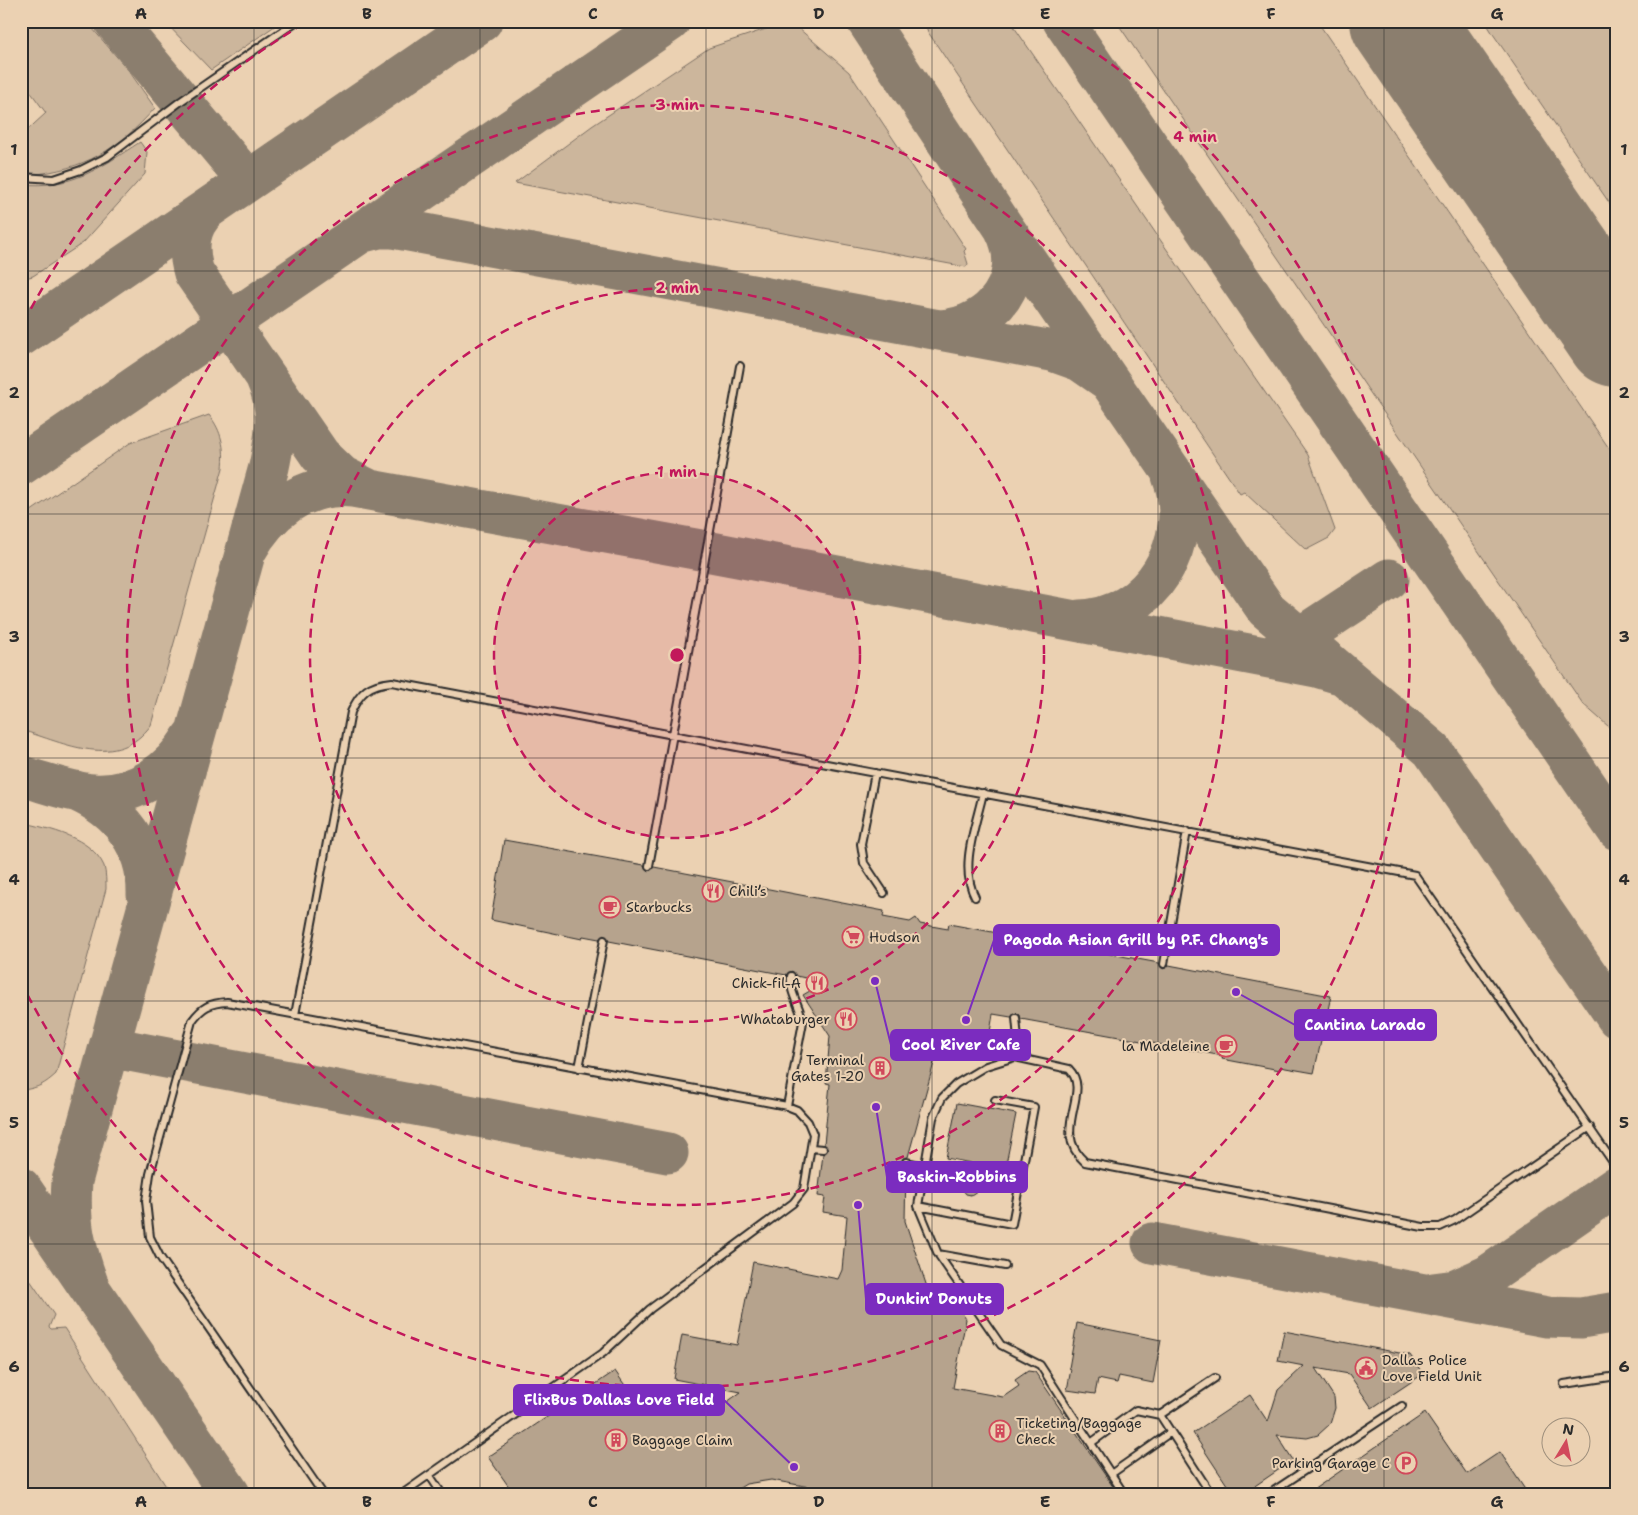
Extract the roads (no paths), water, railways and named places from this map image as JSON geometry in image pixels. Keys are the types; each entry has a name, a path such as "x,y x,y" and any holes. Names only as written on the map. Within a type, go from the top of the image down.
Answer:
{"lane":[{"path":"21,177 54,179 81,170 107,157 181,102 297,21"},
{"path":"649,866 740,366"},
{"path":"295,1015 351,712 357,699 367,688 378,683 392,682 1415,875 1617,1168"},
{"path":"875,773 861,844 864,863 884,893"},
{"path":"975,897 968,884 968,864 983,793"},
{"path":"1164,964 1187,832"},
{"path":"580,1068 604,940"},
{"path":"787,1106 803,1022 801,1009 792,995 791,976"},
{"path":"323,1494 160,1257 150,1237 146,1201 150,1174 192,1021 199,1010 211,1003 227,1002 787,1106 797,1110 808,1122 813,1134 804,1189 793,1203 650,1309 603,1353 402,1494"},
{"path":"1015,1057 1018,1039 1016,1018"},
{"path":"1124,1494 1040,1365 1000,1345 938,1254 918,1206 933,1118 942,1098 956,1084 986,1066 1015,1057 1069,1068 1075,1074 1077,1089 1070,1125 1070,1139 1074,1153 1085,1162 1423,1227 1440,1227 1455,1220 1590,1128"},
{"path":"918,1206 1012,1224 1034,1107 995,1100"},
{"path":"811,1148 823,1149"},
{"path":"906,1162 924,1166"},
{"path":"938,1254 1005,1266"},
{"path":"1564,1384 1617,1376"},
{"path":"1160,1415 1215,1378"},
{"path":"1269,1494 1402,1406"},
{"path":"1091,1443 1136,1410 1160,1415 1211,1494"},
{"path":"1111,1474 1171,1432"},
{"path":"430,1476 442,1494"}],"place":[{"name":"Chili’s","path":"713,891"},
{"name":"Starbucks","path":"610,907"},
{"name":"Hudson","path":"853,937"},
{"name":"Cool River Cafe","path":"875,981"},
{"name":"Chick-fil-A","path":"817,983"},
{"name":"Cantina Larado","path":"1236,992"},
{"name":"Whataburger","path":"846,1019"},
{"name":"Pagoda Asian Grill by P.F. Chang's","path":"966,1020"},
{"name":"la Madeleine","path":"1226,1046"},
{"name":"Terminal Gates 1-20","path":"880,1068"},
{"name":"Baskin-Robbins","path":"876,1107"},
{"name":"Dunkin’ Donuts","path":"858,1205"},
{"name":"Dallas Police Love Field Unit","path":"1366,1368"},
{"name":"Ticketing/Baggage Check","path":"1000,1431"},
{"name":"Baggage Claim","path":"616,1440"},
{"name":"Parking Garage C","path":"1406,1463"},
{"name":"FlixBus Dallas Love Field","path":"794,1467"}]}
